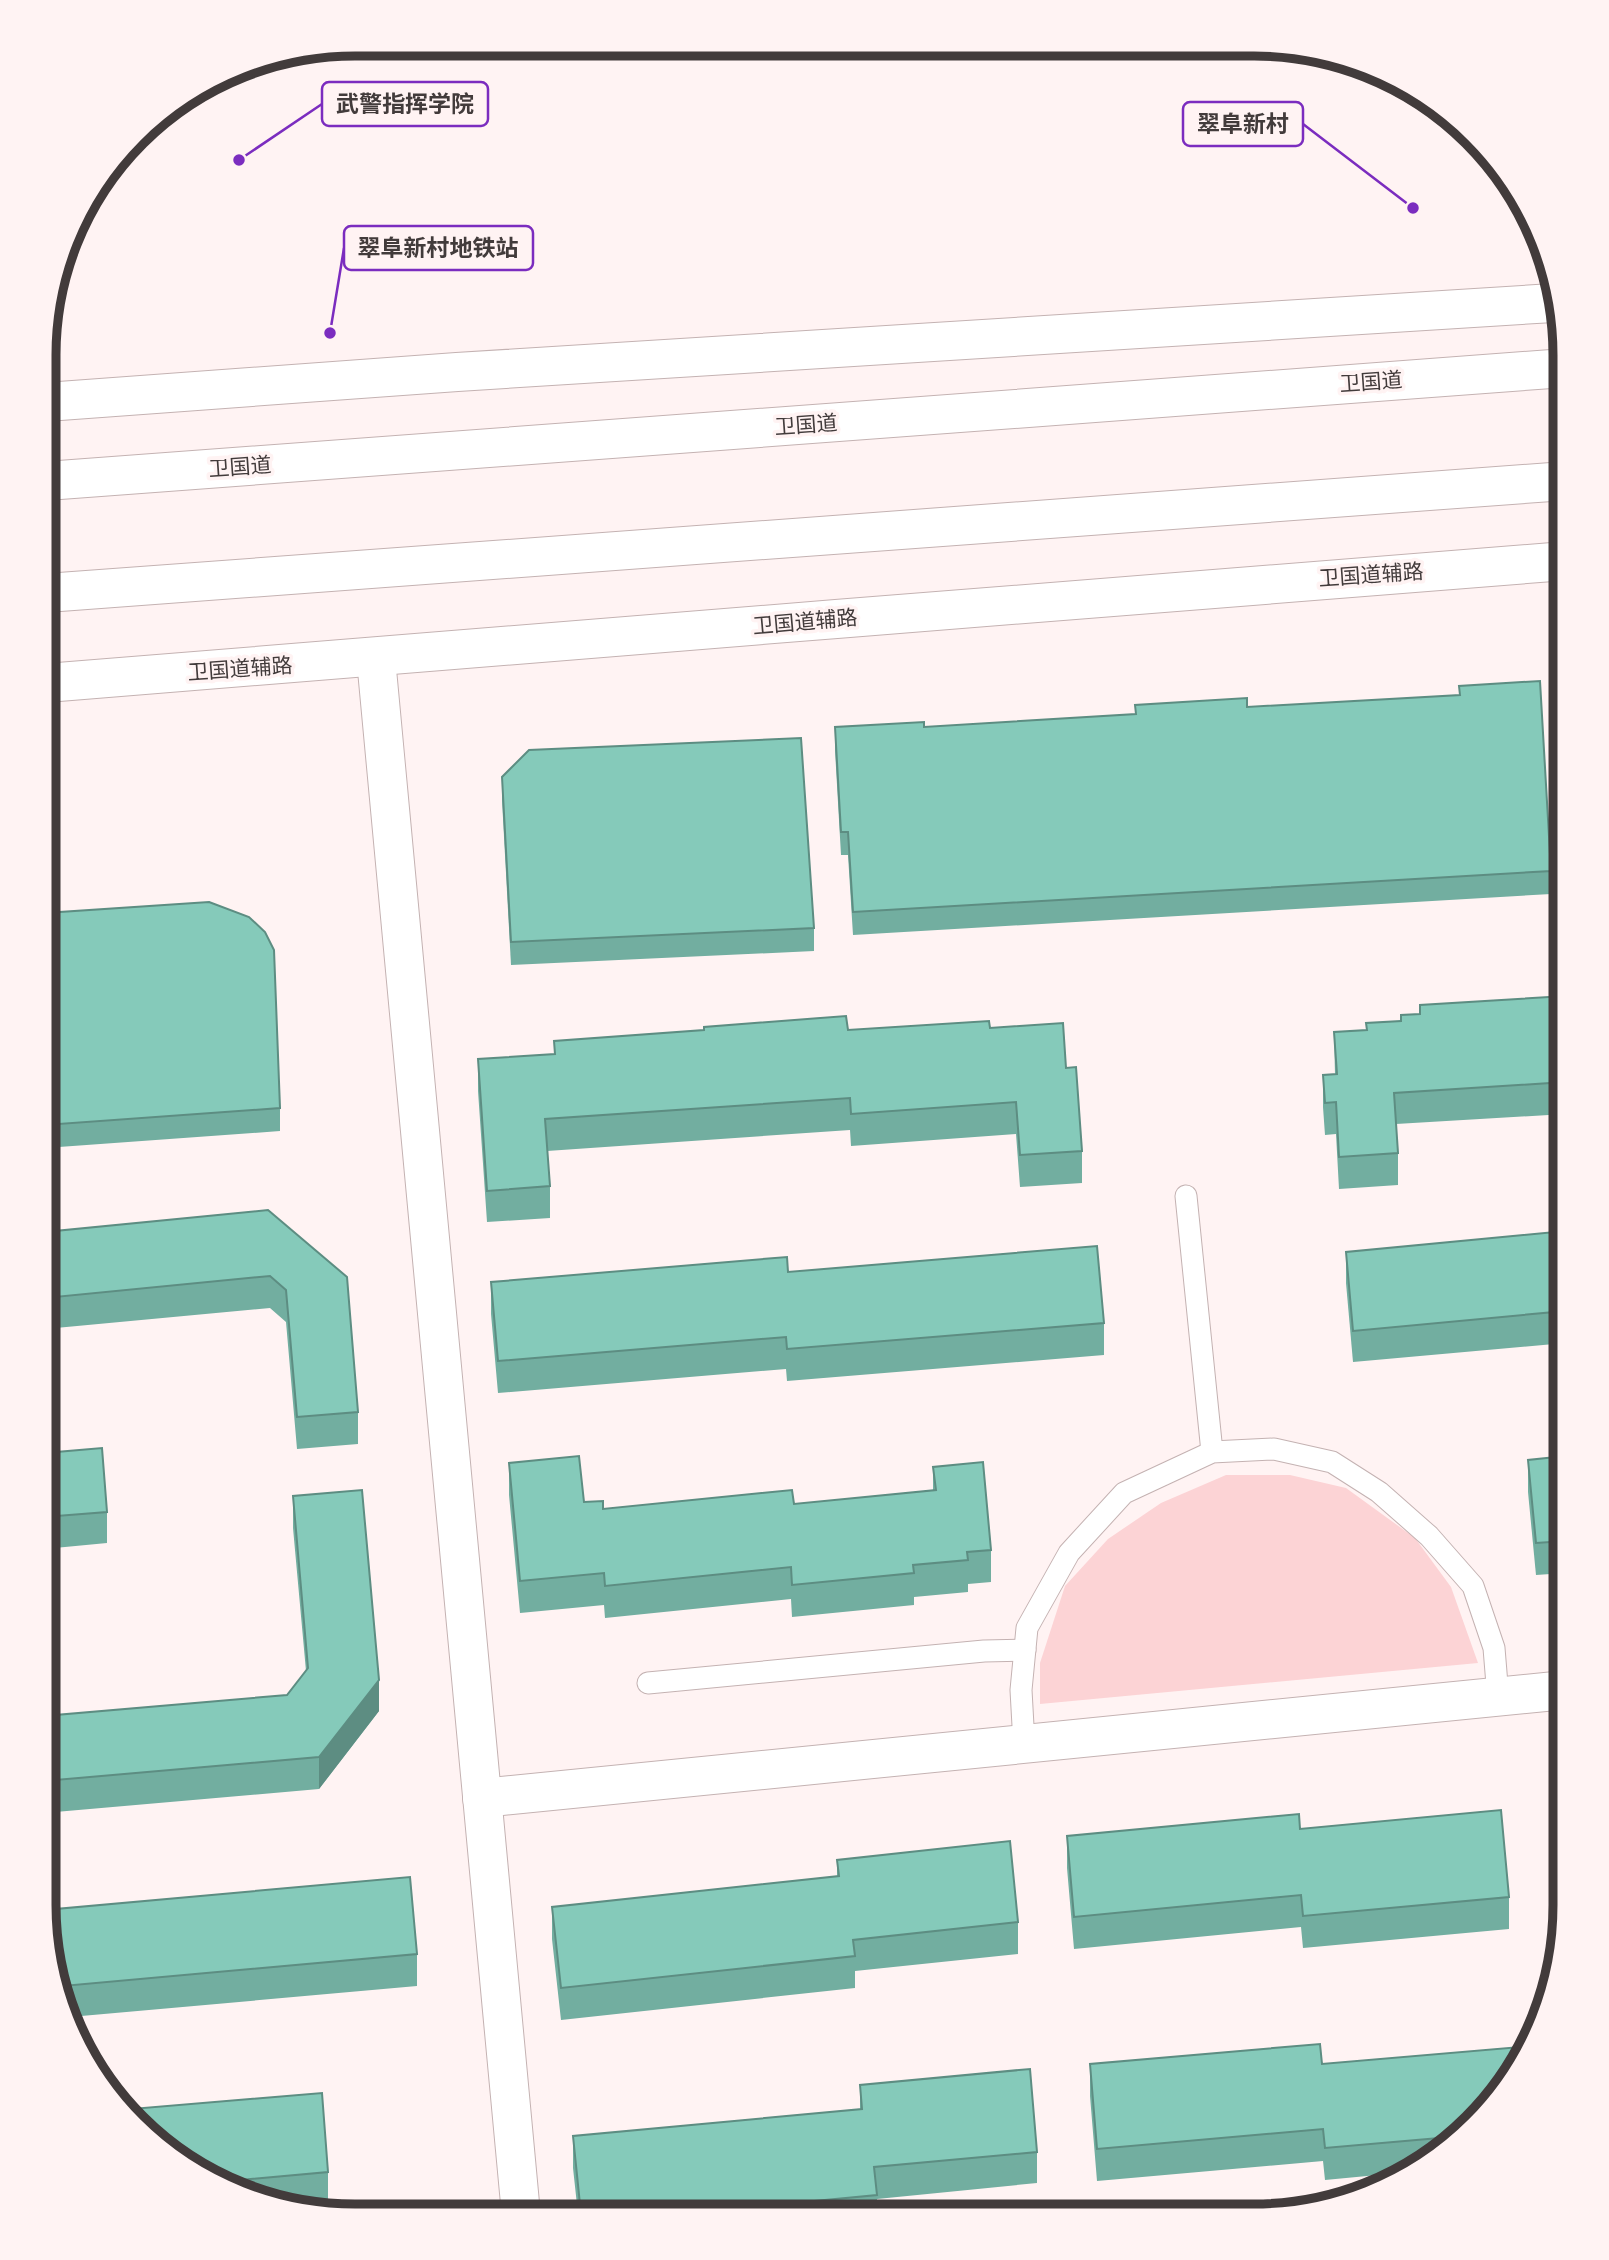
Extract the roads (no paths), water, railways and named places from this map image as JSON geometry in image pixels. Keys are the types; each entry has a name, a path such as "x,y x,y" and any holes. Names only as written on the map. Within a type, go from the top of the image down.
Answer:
{"main road":[{"path":"56,401 430,374 1548,303"},
{"name":"卫国道","path":"56,480 1553,369"},
{"path":"56,592 1553,482"},
{"name":"卫国道辅路","path":"56,682 376,659 1269,582 1553,562"},
{"path":"376,659 520,2204"},
{"path":"482,1798 1553,1691"}],"lane":[{"path":"1186,1196 1212,1452"},
{"path":"1024,1744 1021,1690 1027,1628 1069,1552 1124,1493 1212,1452 1274,1449 1332,1462 1379,1492 1429,1536 1473,1586 1494,1648 1498,1697"},
{"path":"648,1684 984,1651 1025,1650"}],"place":[{"name":"武警指挥学院","path":"239,160"},
{"name":"翠阜新村","path":"1413,208"},
{"name":"翠阜新村地铁站","path":"330,333"}]}
